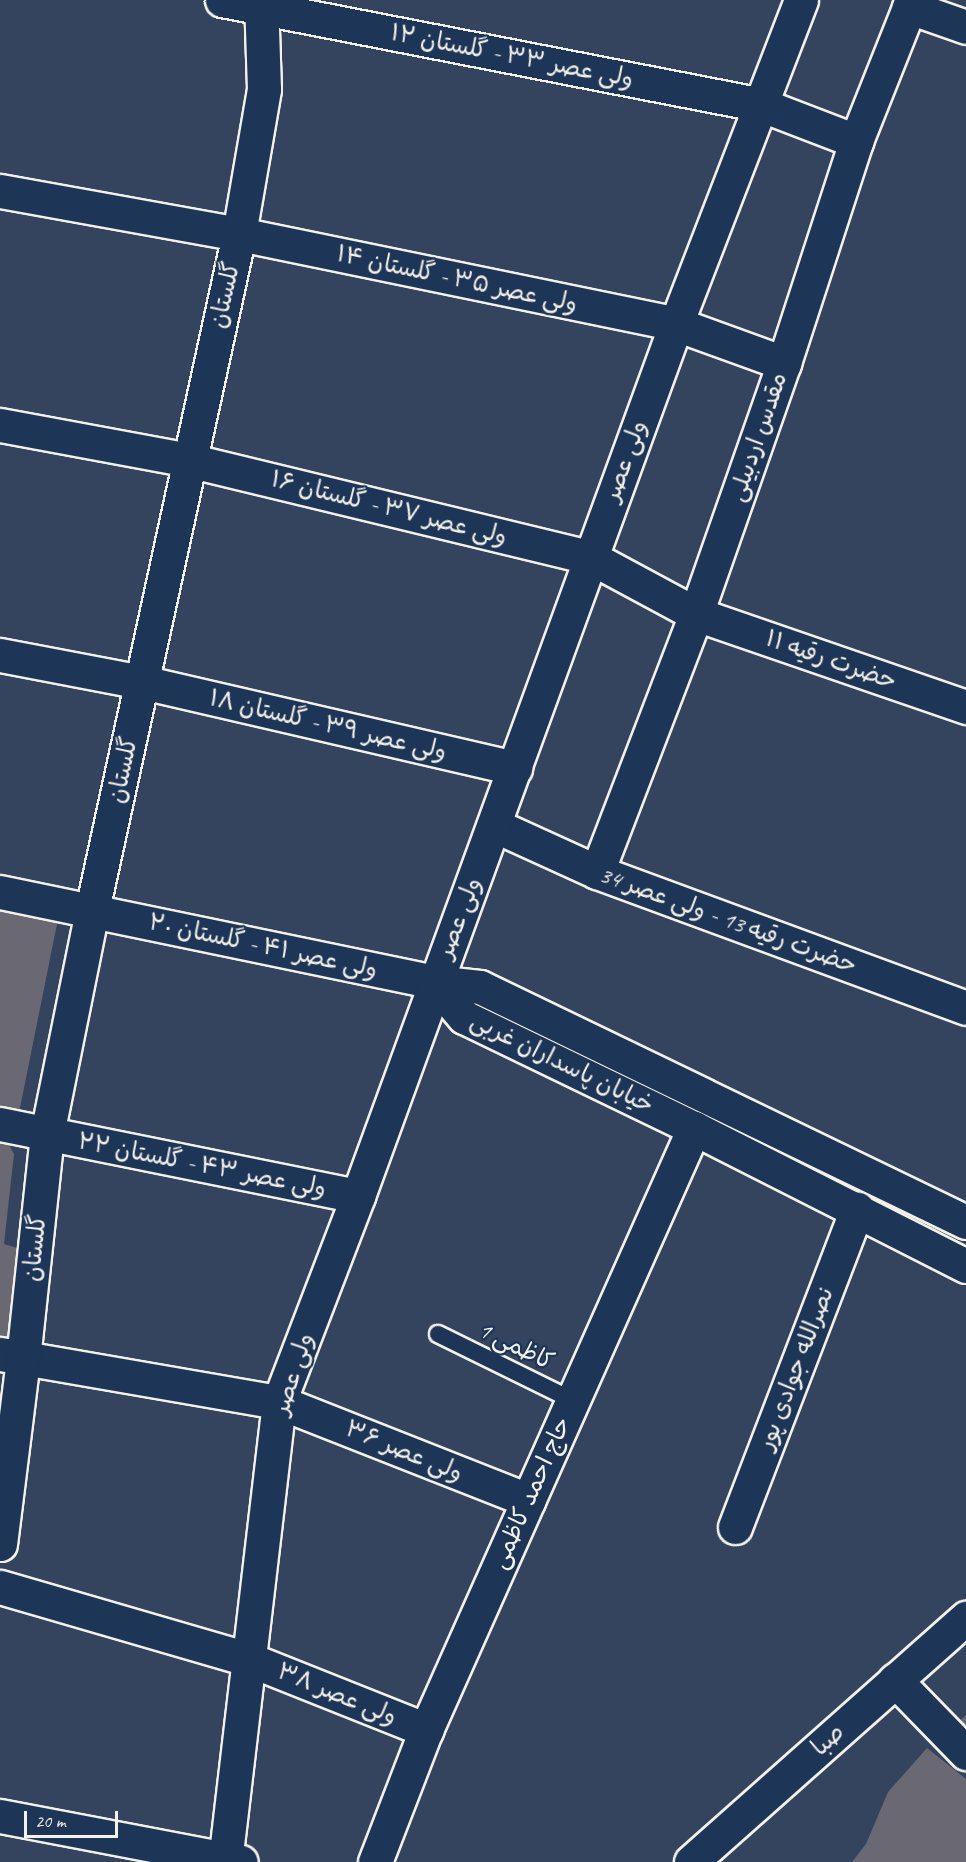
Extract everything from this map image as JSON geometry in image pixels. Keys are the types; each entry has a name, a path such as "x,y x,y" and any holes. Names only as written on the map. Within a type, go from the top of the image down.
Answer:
{"street":[{"name":"ولی عصر ۳۳ - گلستان ۱۲","path":"222,0 262,4 762,105 856,141"},
{"name":"ولی عصر","path":"230,1860 248,1659 279,1402 358,1196 434,981 494,825 676,324 801,0"},
{"name":"گلستان","path":"0,1544 12,1357 47,1134 92,910 238,234 264,89 262,4"},
{"path":"911,4 966,27"},
{"name":"مقدس اردبیلی","path":"597,872 696,614 784,363 856,141 911,4"},
{"name":"ولی عصر ۳۵ - گلستان ۱۴","path":"0,191 238,234 676,324 784,363"},
{"name":"ولی عصر ۳۷ - گلستان ۱۶","path":"0,425 188,460 590,557 696,614"},
{"name":"حضرت رقیه ۱۱","path":"696,614 966,707"},
{"name":"ولی عصر ۳۹ - گلستان ۱۸","path":"0,655 142,682 514,768"},
{"name":"حضرت رقیه 13 - ولی عصر 34","path":"494,825 597,872 966,1008"},
{"name":"ولی عصر ۴۱ - گلستان ۲۰","path":"0,892 434,981"},
{"name":"خیابان پاسداران غربی","path":"434,981 465,1017 857,1209 966,1266"},
{"name":"خیابان پاسداران غربی","path":"434,981 480,987 966,1222"},
{"name":"ولی عصر ۴۳ - گلستان ۲۲","path":"0,1124 358,1196"},
{"name":"حاج احمد کاظمی","path":"375,1862 426,1730 694,1128"},
{"name":"نصرالله جوادی پور","path":"735,1527 857,1209"},
{"name":"ولی عصر ۳۶","path":"12,1357 279,1402 528,1500"},
{"name":"ولی عصر ۳۸","path":"0,1587 248,1659 426,1730"},
{"name":"صبا","path":"691,1862 966,1617"},
{"path":"895,1680 966,1753"},
{"path":"0,1816 230,1860"}],"lane":[{"name":"کاظمی 1","path":"438,1334 572,1400"}],"building":[{"path":"0,907 58,919 19,1113 0,1109"},
{"path":"0,1142 8,1143 14,1154 4,1244 17,1248 12,1347 0,1345"},
{"path":"966,1715 966,1730 958,1722"},
{"path":"927,1748 966,1779 966,1862 852,1862 866,1844 888,1792"}]}
